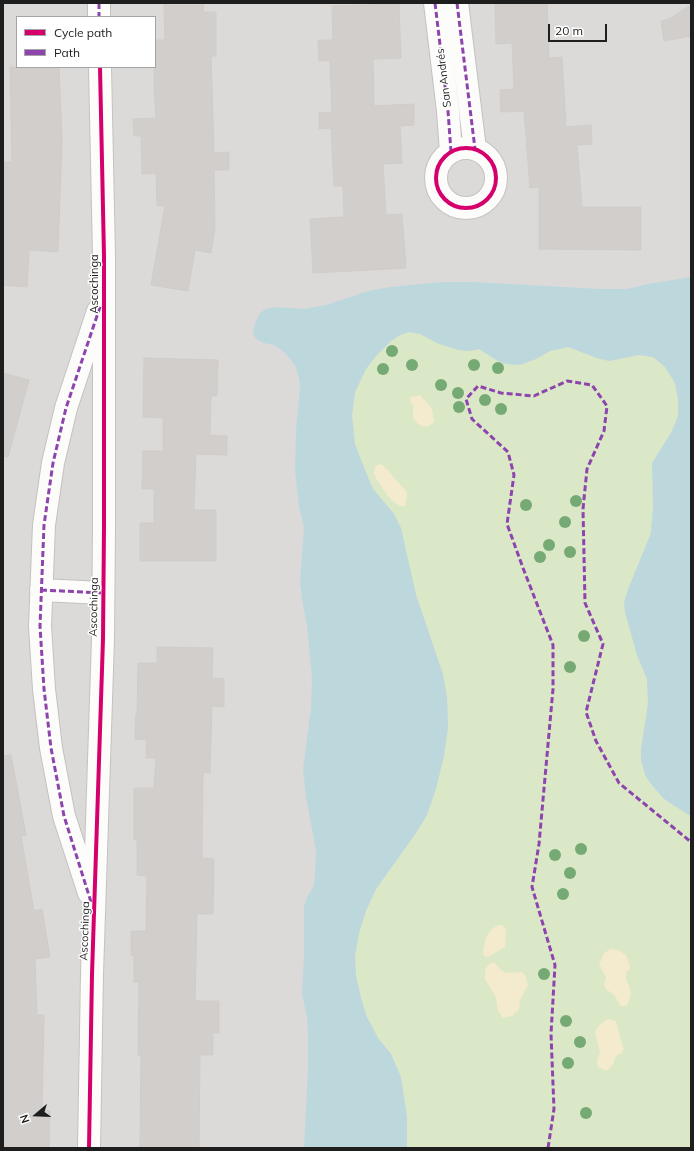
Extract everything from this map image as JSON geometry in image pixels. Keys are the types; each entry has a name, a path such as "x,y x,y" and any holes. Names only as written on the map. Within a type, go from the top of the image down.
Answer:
{"street":[{"path":"98,3 99,16"},
{"name":"San Andrés","path":"435,3 448,111 451,152"},
{"name":"San Andrés","path":"457,3 475,149"},
{"name":"Ascochinga","path":"89,1148 103,593 104,295 100,68"},
{"path":"463,148 475,149 484,154 491,161 495,170 496,180 494,190 488,199 480,205 470,208 451,204 443,197 438,188 436,178 438,168 443,159 451,152 463,148"},
{"name":"Ascochinga","path":"94,912 64,816 51,748 44,689 40,626 44,526 53,463 66,408 104,295"},
{"path":"41,590 103,593"}],"shaded area":[{"path":"3,3 691,3 691,1148 3,1148"}],"green space":[{"path":"409,332 420,334 439,344 470,351 479,349 498,361 506,364 520,365 536,359 550,351 568,347 609,361 639,355 653,357 665,367 675,383 678,399 678,416 672,431 652,463 653,507 651,533 627,592 625,612 637,655 647,679 648,704 641,749 641,760 663,798 691,816 691,1148 407,1148 407,1117 401,1077 391,1054 378,1038 367,1017 356,976 355,956 359,933 366,911 376,889 427,815 444,756 448,727 447,698 443,674 416,595 401,528 394,514 373,489 355,444 352,416 355,392 366,369 391,341 400,335"}],"sand":[{"path":"420,395 432,409 434,422 429,426 424,427 413,419 413,406 410,401 410,397"},
{"path":"381,464 407,492 405,506 400,506 394,502 387,495 377,480 374,473 375,466"},
{"path":"498,925 502,925 506,930 505,947 488,957 484,956 483,952 486,937 492,929"},
{"path":"611,949 618,950 626,955 629,963 630,969 626,973 626,980 630,988 631,995 626,1006 621,1006 614,995 607,990 604,985 606,977 599,965 604,953"},
{"path":"494,962 502,971 507,973 522,972 526,977 528,985 520,1000 519,1010 512,1016 503,1018 498,1011 496,997 485,979 485,970 488,965"},
{"path":"608,1019 616,1021 624,1049 622,1053 616,1056 613,1064 608,1070 604,1070 598,1067 597,1061 600,1052 595,1032 598,1026"}],"water":[{"path":"691,277 691,816 663,798 645,775 641,760 641,749 648,704 647,679 637,655 625,612 624,602 651,533 653,507 652,463 672,431 678,416 678,399 675,383 665,367 653,357 639,355 609,361 568,347 550,351 536,359 520,365 506,364 498,361 479,349 470,351 458,350 439,344 420,334 409,332 400,335 391,341 376,356 366,369 355,392 352,416 355,444 373,489 394,514 401,528 416,595 443,674 447,698 448,727 444,756 436,789 427,815 376,889 366,911 359,933 355,956 356,976 367,1017 378,1038 391,1054 401,1077 407,1117 407,1148 304,1148 308,1068 308,1033 307,1017 302,994 304,906 308,895 313,888 316,851 306,797 303,769 311,708 312,678 307,626 300,583 304,527 299,507 295,470 296,430 300,387 295,365 285,353 274,345 263,343 255,338 253,331 255,323 260,313 266,309 274,307 304,309 326,305 368,291 390,287 441,282 474,282 600,289 627,289"}],"building":[{"path":"495,3 547,3 549,58 562,57 566,127 591,125 592,144 577,145 582,207 641,207 641,250 539,249 539,187 530,188 524,111 501,112 500,90 514,89 512,43 496,44"},
{"path":"399,4 401,58 373,59 374,106 414,104 414,125 400,126 402,163 383,164 386,215 402,214 406,268 313,273 310,219 344,217 343,186 334,186 331,128 319,129 319,113 332,112 330,60 319,61 318,40 333,40 332,6"},
{"path":"164,5 204,5 203,12 216,12 216,56 211,56 214,153 229,152 229,170 214,170 215,228 211,253 195,250 188,291 151,285 165,206 157,206 156,173 142,174 141,136 134,136 133,119 156,118 154,81 154,68 156,68 156,40 165,40"},
{"path":"691,5 691,36 664,41 661,21 669,19"},
{"path":"10,67 59,68 62,140 58,252 29,250 27,287 3,285 3,162 12,162"},
{"path":"144,358 218,360 217,396 211,396 210,435 227,436 227,455 196,454 194,510 216,510 216,561 140,561 140,523 154,523 154,489 142,489 143,451 163,451 163,418 143,417"},
{"path":"3,373 29,380 8,457 3,456"},
{"path":"157,647 213,648 212,678 224,679 224,707 212,706 210,773 203,772 202,858 214,859 213,914 197,914 195,1001 219,1001 219,1033 213,1033 213,1055 200,1055 199,1148 140,1148 141,1055 138,1055 139,982 134,982 134,956 131,955 131,931 146,931 147,876 137,875 137,840 134,840 134,788 154,788 156,758 146,758 147,740 135,739 138,663 157,663"},
{"path":"11,755 26,835 21,836 34,911 42,909 50,957 35,959 37,1015 44,1015 42,1110 50,1111 49,1148 3,1148 3,756"}],"marked path":[{"path":"99,3 99,16"},
{"path":"435,3 448,111 451,152"},
{"path":"457,3 475,149"},
{"path":"91,902 64,816 51,748 44,689 40,626 44,525 53,463 66,408 101,304"},
{"path":"548,1148 554,1109 551,1034 555,965 532,887 539,844 553,689 553,645 507,524 514,475 508,452 472,419 466,399 478,386 501,393 534,396 567,381 592,385 607,406 604,431 587,469 583,509 585,603 603,644 586,712 596,741 619,783 691,842"},
{"path":"41,590 103,593"}],"cycle path":[{"path":"89,1148 92,974 103,639 104,256 100,68"},
{"path":"466,148 482,153 487,157 491,162 496,178 491,194 487,199 482,203 466,208 450,203 445,199 441,194 436,178 441,162 445,157 450,153 466,148"}]}
